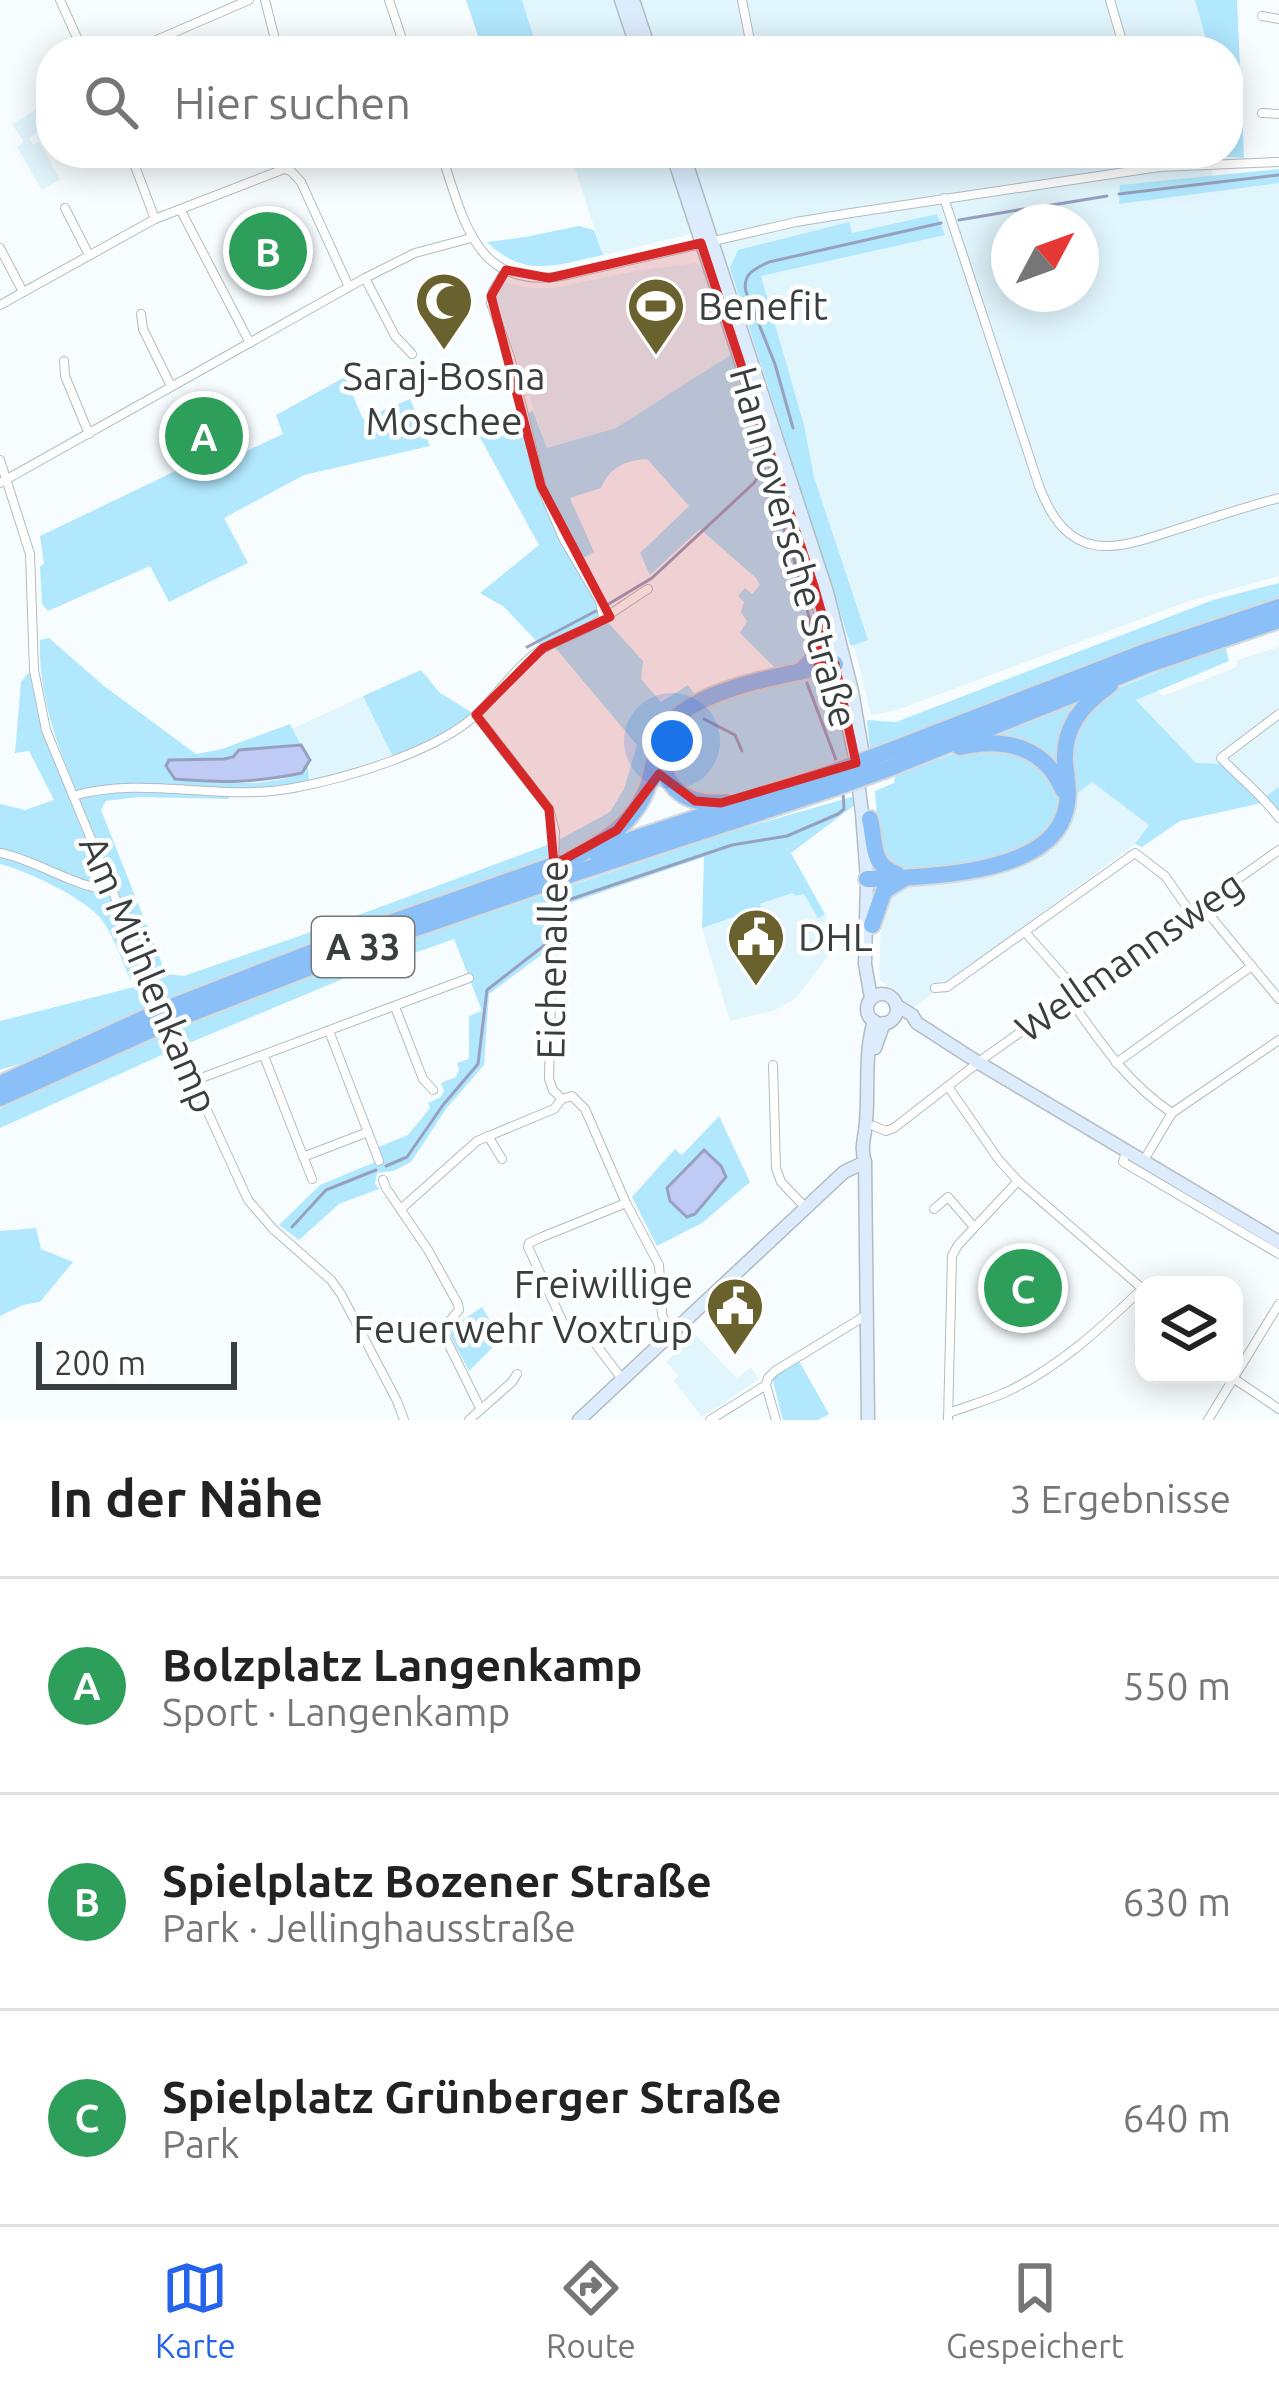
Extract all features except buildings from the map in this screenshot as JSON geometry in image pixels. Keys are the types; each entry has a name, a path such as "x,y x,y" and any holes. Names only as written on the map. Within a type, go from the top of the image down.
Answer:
{"highway":[{"name":"A 33","path":"886,761 909,759 1279,607"},
{"name":"A 33","path":"558,870 886,761 1225,630 1279,620"},
{"path":"800,672 818,653 824,621"},
{"path":"558,870 632,815 643,800 660,740 674,719 732,690 840,663"},
{"path":"870,879 969,870 1036,850 1053,837 1067,802 1066,738 1071,725 1096,695 1147,664"},
{"path":"660,740 662,766 683,795 706,803 757,798"},
{"path":"909,759 970,745 1008,744 1043,759 1054,771 1067,802"},
{"name":"A 33","path":"0,1081 757,798 833,780"},
{"path":"870,819 880,865 910,877"},
{"path":"872,926 884,891 910,877"},
{"name":"A 33","path":"0,1098 150,1023"}],"main road":[{"path":"621,0 633,36"},
{"path":"633,0 645,36"},
{"name":"Hannoversche Straße","path":"678,168 818,561 864,755 870,879"},
{"name":"Hannoversche Straße","path":"687,168 840,663 870,879"},
{"path":"870,879 876,996 867,1010 916,1023 1279,1242"},
{"path":"870,879 865,964 876,996"},
{"path":"868,1420 865,1162 874,1126 875,1049 887,1016 888,995 876,996"},
{"path":"865,1162 861,1152 868,1048 887,1016"},
{"path":"579,1420 805,1207 844,1172 865,1162"}],"street":[{"path":"60,0 76,36"},
{"path":"166,36 249,0"},
{"path":"265,0 274,36"},
{"path":"389,0 401,36"},
{"path":"742,0 749,36"},
{"path":"1110,0 1121,36"},
{"path":"1262,16 1279,19"},
{"path":"1262,113 1279,114"},
{"path":"1243,163 1279,161"},
{"path":"136,168 155,219"},
{"path":"446,168 471,238 490,261 534,279 796,222 1152,168"},
{"path":"0,305 155,219 277,171 291,171 301,182 349,287"},
{"path":"944,198 1039,486 1048,511 1061,527 1091,545 1121,547 1279,498"},
{"path":"65,208 89,254"},
{"path":"180,209 250,343"},
{"path":"4,481 365,278 416,253 471,238"},
{"path":"0,248 23,292"},
{"path":"506,270 491,296 542,487 563,538 601,601 603,617"},
{"path":"365,278 395,336 412,354"},
{"path":"141,314 143,329 171,386"},
{"path":"64,361 65,376 89,434"},
{"name":"Am Mühlenkamp","path":"0,460 30,554 38,697 46,730 111,888 248,1200 341,1294 404,1420"},
{"path":"74,796 117,787 228,794 289,790 394,760 476,716 522,663 543,648 598,622 648,589"},
{"path":"1279,714 1221,758 1279,818"},
{"name":"Eichenallee","path":"476,716 549,809 555,831 549,1079 562,1099 572,1096 584,1109 659,1265 662,1315 671,1333"},
{"name":"Wellmannsweg","path":"874,1126 894,1128 1279,850"},
{"path":"935,988 947,987 1135,853 1165,876 1191,913"},
{"path":"0,854 37,863 93,889 111,888"},
{"path":"1202,906 1279,999"},
{"path":"1025,932 1074,995 1116,1063 1172,1113"},
{"path":"1116,1063 1252,966"},
{"path":"193,1081 469,978"},
{"path":"395,1006 423,1079 434,1090"},
{"path":"329,1031 379,1161"},
{"path":"1144,1160 1172,1113 1279,1040"},
{"path":"264,1056 312,1179"},
{"path":"773,1065 776,1168 781,1182 805,1207"},
{"path":"949,1088 1018,1181 1135,1283"},
{"path":"401,1208 477,1142 554,1108 562,1099"},
{"path":"303,1157 368,1132"},
{"path":"488,1136 502,1159"},
{"path":"1126,1150 1124,1162 1279,1254"},
{"path":"383,1180 458,1304 444,1335 480,1408"},
{"path":"1018,1181 958,1245 950,1267 948,1416 1029,1379 1079,1347 1135,1297"},
{"path":"934,1209 948,1197 974,1227"},
{"path":"622,1379 584,1330 566,1329 529,1243 626,1203"},
{"path":"1243,1352 1279,1304"},
{"path":"776,1420 768,1378 865,1316"},
{"path":"469,1420 517,1374"},
{"path":"1208,1420 1229,1384"},
{"path":"1242,1384 1279,1409"},
{"path":"710,1420 766,1385"}],"highlighted area":[{"path":"701,243 814,586 824,621 818,668 835,664 856,763 721,803 695,801 659,774 617,830 554,865 549,809 476,715 543,648 610,617 541,486 491,296 506,270 549,278"}],"shaded area":[{"path":"466,0 522,0 533,36 478,36"},
{"path":"522,0 1195,0 1205,36 533,36"},
{"path":"1195,0 1237,0 1239,36 1205,36"},
{"path":"36,110 36,134 29,138 36,144 36,168 54,168 60,179 42,190 17,147 24,142 12,124"},
{"path":"575,168 1212,168 1214,191 1279,183 1279,576 1189,601 897,710 871,715 855,649 848,643 716,228 603,255"},
{"path":"1279,169 1279,183 1119,204 1120,185"},
{"path":"937,214 945,235 761,276 814,477 868,640 851,646 730,268 738,250 849,222 852,233"},
{"path":"579,226 594,230 603,255 556,265 528,265 501,254 487,242 525,237"},
{"path":"695,263 703,269 732,354 617,428 547,448 497,301 500,286 505,282 554,288"},
{"path":"732,354 794,539 817,626 807,662 779,672 740,633 747,621 741,612 744,602 738,596 745,588 752,594 760,585 700,529 650,575 640,553 689,506 647,459 619,466 601,488 570,498 594,552 578,561 600,601 603,617 643,661 641,679 661,702 688,685 697,697 683,706 631,814 581,849 163,1002 152,974 130,979 110,932 93,911 54,886 0,864 0,804 25,810 54,800 29,751 15,753 21,682 29,672 43,731 83,833 94,834 49,716 40,640 49,638 104,686 196,754 290,724 301,745 240,750 224,759 170,760 175,779 225,783 282,779 308,766 310,785 228,795 229,799 106,801 101,810 166,974 184,976 337,923 555,842 610,812 624,789 637,745 552,644 543,648 504,607 480,593 539,545 477,432 533,411 547,448 616,428"},
{"path":"345,377 363,419 410,399 430,446 304,475 224,518 248,563 169,602 150,566 48,611 42,604 40,536 188,465 195,475 283,434 276,415"},
{"path":"198,391 234,454 198,472 173,422 185,414 179,402"},
{"path":"1279,583 1279,600 1238,611 870,749 867,720 896,722 1213,600"},
{"path":"1225,645 1229,661 1136,700 1196,763 1221,764 1262,799 1279,787 1279,818 1267,802 1180,821 1142,847 1135,844 1149,825 1092,782 1074,796 1068,755 1084,713 1108,692"},
{"path":"1279,647 1279,787 1263,799 1196,763 1135,699 1157,691 1163,696 1237,667 1237,660"},
{"path":"421,670 440,693 476,715 442,738 394,759 363,696"},
{"path":"822,676 834,688 849,757 722,801 679,789 665,754 670,735 683,719 727,696"},
{"path":"363,696 394,759 310,785 310,760 292,729"},
{"path":"1084,696 1071,725 1068,786 1043,759 970,745"},
{"path":"301,745 310,760 302,773 285,776 239,781 175,779 166,766 169,760 224,759 239,750"},
{"path":"1007,748 1052,772 1060,810 1052,828 1036,842 989,859 891,868 879,843 875,791 894,783 895,775 961,751"},
{"path":"1092,782 1150,825 1135,844 913,1008 879,979 881,922 891,895"},
{"path":"855,796 856,804 791,853 825,914 818,918 804,894 793,893 702,928 704,857 573,902 567,918 570,945 552,947 489,994 484,1065 446,1109 411,1162 377,1173 379,1189 339,1204 299,1240 279,1225 320,1185 380,1160 376,1148 408,1135 430,1108 428,1103 441,1097 441,1083 456,1077 457,1063 469,1059 469,1016 482,1011 454,939 345,978 182,1046 175,1030 375,951 733,831"},
{"path":"794,892 804,893 818,917 825,914 832,931 832,951 796,998 775,1010 730,1021 702,928"},
{"path":"144,986 155,1005 0,1070 0,1021"},
{"path":"166,1034 173,1050 0,1128 0,1109"},
{"path":"719,1116 750,1182 702,1223 657,1246 632,1197 675,1149 682,1155"},
{"path":"704,1150 726,1177 695,1214 687,1217 670,1201 667,1188"},
{"path":"36,1228 41,1249 73,1262 40,1302 0,1316 0,1231"},
{"path":"1010,1260 1054,1297 1006,1332 1005,1266"},
{"path":"482,1307 501,1339 469,1371 450,1335 454,1326"},
{"path":"695,1334 737,1379 751,1367 759,1379 702,1417 674,1381 679,1376 666,1362"},
{"path":"799,1361 829,1414 818,1420 783,1420 772,1378"}],"waterway":[{"path":"1119,194 1279,175"},
{"path":"1058,204 1107,196"},
{"path":"959,220 991,215"},
{"path":"793,428 775,364 746,292 748,276 769,262 941,223"},
{"path":"607,605 652,578 754,483 764,467"},
{"path":"764,469 813,632"},
{"path":"527,647 596,611"},
{"path":"807,683 838,765"},
{"path":"704,719 735,735 742,751"},
{"path":"562,939 562,907 568,900 732,845 787,836 838,814 844,809 843,792"},
{"path":"386,1166 407,1157 478,1064 487,990 546,944"},
{"path":"292,1227 326,1190 376,1170"}],"place":[{"name":"Spielplatz Bozener Straße","path":"268,251"},
{"name":"Saraj-Bosna Moschee","path":"444,352"},
{"name":"Benefit","path":"656,357"},
{"name":"Bolzplatz Langenkamp","path":"204,436"},
{"name":"DHL","path":"756,988"},
{"name":"Spielplatz Grünberger Straße","path":"1023,1288"},
{"name":"Freiwillige Feuerwehr Voxtrup","path":"735,1357"}]}
